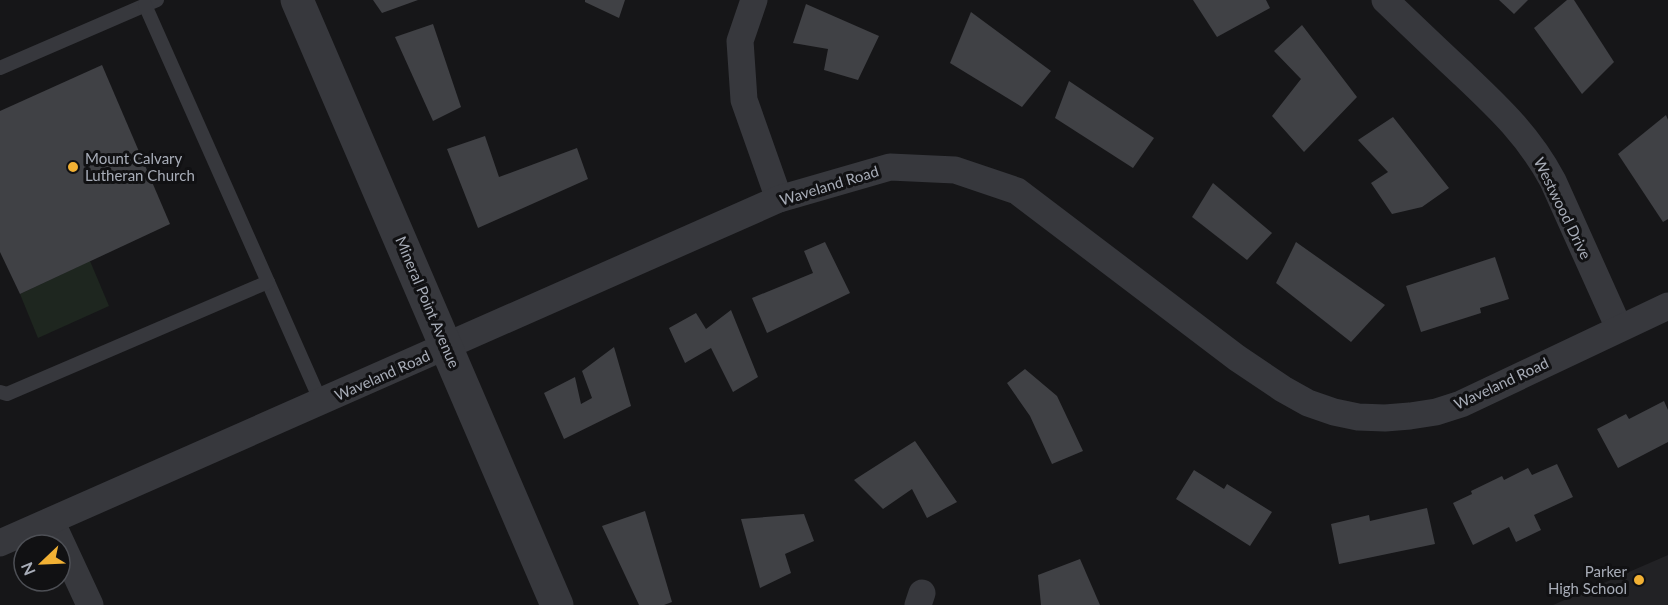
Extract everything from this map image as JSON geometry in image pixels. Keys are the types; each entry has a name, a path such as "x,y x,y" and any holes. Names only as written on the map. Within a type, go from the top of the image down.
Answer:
{"street":[{"name":"Mineral Point Avenue","path":"297,0 557,605"},
{"path":"754,0 740,41 744,100 779,198"},
{"name":"Westwood Drive","path":"1385,0 1504,112 1541,158 1619,328"},
{"name":"Waveland Road","path":"0,543 779,198 890,167 955,170 1017,191 1237,358 1283,389 1308,403 1358,417 1410,416 1436,412 1461,404 1668,306"},
{"path":"51,521 90,605"}],"lane":[{"path":"0,68 151,3 321,402"},
{"path":"0,392 7,394 268,282"}],"shaded area":[{"path":"90,261 109,306 38,338 20,294"},
{"name":"Parker High School","path":"1668,555 1668,605 1553,605"}],"building":[{"path":"373,0 418,0 382,13"},
{"path":"585,0 625,0 619,18"},
{"path":"1193,0 1266,0 1270,8 1217,37"},
{"path":"1499,0 1528,0 1514,14"},
{"path":"1567,0 1574,0 1614,62 1582,94 1534,28"},
{"path":"806,4 879,36 858,80 824,70 828,49 793,43"},
{"path":"971,12 1051,71 1022,107 950,63"},
{"path":"433,24 461,107 433,121 395,37"},
{"path":"1302,25 1357,97 1304,152 1272,116 1301,79 1274,51"},
{"name":"Mount Calvary Lutheran Church","path":"102,65 170,224 20,294 0,252 0,111"},
{"path":"1069,81 1154,138 1133,168 1055,118"},
{"path":"1666,115 1668,120 1668,219 1663,222 1618,154"},
{"path":"1393,117 1449,188 1422,207 1392,214 1371,183 1388,172 1358,140"},
{"path":"485,136 499,177 577,148 588,179 478,228 447,149"},
{"path":"1213,183 1272,233 1247,260 1192,217"},
{"path":"825,242 850,293 767,333 752,298 813,273 804,251"},
{"path":"1296,242 1385,305 1351,342 1276,283"},
{"path":"1495,257 1509,299 1480,308 1481,313 1421,332 1406,286"},
{"path":"731,310 758,377 733,392 711,348 685,363 669,328 696,313 706,329"},
{"path":"614,347 631,406 564,439 544,393 575,377 581,404 592,398 582,371"},
{"path":"1025,369 1057,396 1083,451 1052,464 1030,416 1007,383"},
{"path":"1664,401 1668,410 1668,442 1618,468 1597,429 1626,414 1629,419"},
{"path":"915,441 957,502 927,518 912,489 883,509 854,480"},
{"path":"1557,464 1573,497 1534,515 1541,530 1516,542 1509,527 1473,545 1453,503 1472,494 1471,491 1502,476 1504,480 1528,468 1532,475"},
{"path":"1194,470 1224,489 1227,484 1272,512 1250,546 1176,499"},
{"path":"1427,508 1435,544 1339,564 1331,524 1369,515 1370,521"},
{"path":"645,511 672,602 664,605 639,605 602,526"},
{"path":"804,514 814,541 785,554 791,573 760,588 741,519"},
{"path":"1080,559 1100,605 1041,605 1038,575"}],"place":[{"name":"Mount Calvary Lutheran Church","path":"73,167"},
{"name":"Parker High School","path":"1639,580"}]}
